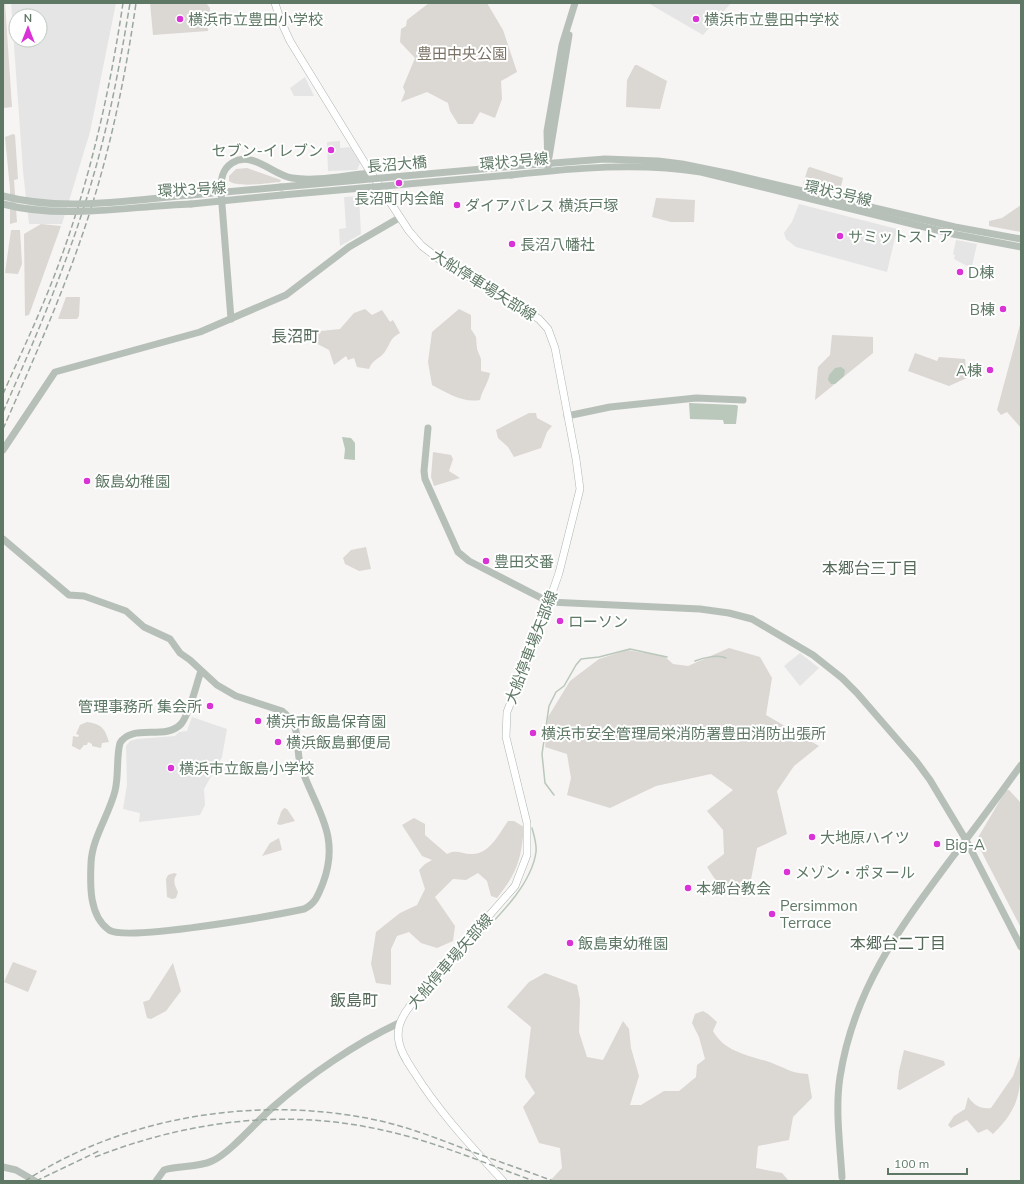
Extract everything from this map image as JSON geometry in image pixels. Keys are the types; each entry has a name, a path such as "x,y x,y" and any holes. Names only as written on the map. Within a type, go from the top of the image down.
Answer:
{"main road":[{"name":"大船停車場矢部線","path":"275,3 280,20 290,41 399,218 422,246 440,259 529,312 544,323 554,344 580,489 549,602 510,701 505,724 506,737 527,823 528,843 525,864 515,886 410,1006 399,1023 398,1041 421,1083 440,1111 503,1181"}],"street":[{"path":"548,167 547,131 562,45 570,26 575,3"},
{"name":"環状3号線","path":"3,204 28,209 65,211 191,204 511,174 605,159 658,161 682,164 731,174 955,227 1021,239"},
{"path":"231,319 221,192 225,170 232,163 240,160 250,160 278,174 291,178 312,178 371,173"},
{"name":"環状3号線","path":"516,166 657,167 701,172 953,234 1021,247"},
{"name":"長沼大橋","path":"221,192 516,166"},
{"name":"環状3号線","path":"3,196 32,203 66,205 221,192"},
{"path":"3,450 55,372 200,332 231,319 291,292 349,247 399,218"},
{"path":"567,416 610,407 696,398 743,400"},
{"path":"428,428 424,471 425,479 458,552 469,561 549,602 700,609 729,613 758,622 813,655 842,678 857,693 916,761 943,800 966,840 1021,947"},
{"path":"3,539 69,595 84,596 126,611 144,627 170,639 180,653 190,660 217,685 236,696 282,711 294,724 297,732 301,766 328,833 330,853 327,872 313,904 304,909 239,921 160,932 118,934 103,924 94,909 91,862 97,840 115,791 120,743 129,735 162,732 180,725 201,671"},
{"path":"842,1177 839,1116 840,1077 851,1032 860,1005 881,960 897,933 1021,765"},
{"path":"156,1181 164,1170 213,1161 273,1107 331,1063 384,1030 399,1023"},
{"path":"3,1167 16,1170 34,1181"}],"shaded area":[{"path":"11,3 116,3 90,132 62,224 29,224 23,171 14,48 48,48 48,8 11,8"},
{"name":"横浜市立豊田中学校","path":"648,3 731,3 703,35"},
{"path":"305,77 314,96 294,96 290,88"},
{"path":"340,141 340,148 350,147 360,163 357,170 328,171 327,142"},
{"path":"359,196 361,234 340,246 339,229 346,228 344,197"},
{"name":"サミットストア","path":"799,204 897,229 887,272 796,247 786,239 784,233 792,222"},
{"path":"956,240 977,244 972,266 967,266 954,259 955,255 953,254"},
{"path":"841,367 845,370 844,376 835,384 831,384 828,380 829,375 835,368"},
{"path":"689,403 736,405 738,406 736,424 724,424 723,420 690,419"},
{"path":"342,437 351,438 355,443 355,460 344,459 345,449"},
{"path":"800,653 819,668 800,686 784,666"},
{"name":"横浜市立飯島小学校","path":"192,717 227,729 222,757 204,789 205,805 200,815 139,822 140,813 123,809 127,785 126,746 130,741 137,739 175,736 179,732 187,731"}],"green space":[{"path":"3,3 5,3 12,107 4,108"},
{"name":"横浜市立豊田小学校","path":"150,3 206,3 210,8 208,31 153,35"},
{"name":"豊田中央公園","path":"429,3 487,3 503,30 517,72 501,81 502,99 495,118 480,112 473,124 458,124 450,111 448,103 427,92 401,102 405,92 403,87 415,58 400,42 401,29 406,26 407,20"},
{"path":"635,65 667,81 660,109 626,107 627,80"},
{"path":"13,134 15,135 18,179 14,180 17,222 10,224 10,189 5,137"},
{"path":"810,167 843,178 839,194 805,186 803,184 808,168"},
{"path":"247,168 281,180 280,182 246,185 229,181 229,176 236,169"},
{"path":"656,198 695,200 694,222 671,222 652,217"},
{"path":"1021,205 1021,232 989,226 989,221 1002,218"},
{"path":"41,224 61,226 29,315 25,316 24,234"},
{"path":"11,230 20,230 22,264 18,274 5,273"},
{"path":"66,297 80,297 79,316 77,319 58,319"},
{"path":"365,309 372,315 382,310 390,322 393,320 400,333 393,338 384,353 372,363 369,369 357,367 354,358 348,360 346,356 334,365 329,350 312,341 312,332 340,329 354,313"},
{"path":"459,309 471,315 471,329 476,337 477,349 481,359 481,371 490,373 480,400 473,401 461,399 432,385 428,362 432,332"},
{"path":"1021,321 1021,428 1007,412 1001,415 997,410"},
{"path":"832,335 873,337 873,353 815,400 818,367 830,355"},
{"path":"915,353 937,361 939,357 965,359 967,378 949,386 908,371"},
{"path":"529,413 536,413 537,418 552,426 547,432 541,448 514,457 508,447 498,438 496,430"},
{"path":"433,452 451,455 453,459 449,471 460,478 434,486 431,477"},
{"path":"366,547 371,569 359,571 345,564 343,558 351,550"},
{"path":"729,648 760,657 772,678 766,715 819,746 794,766 777,791 787,834 757,848 749,890 722,890 707,867 724,854 723,830 707,811 733,790 711,774 656,786 610,808 567,795 571,778 567,754 545,747 548,717 570,681 599,659 627,650 664,656 673,664 688,666"},
{"path":"87,722 96,724 102,728 106,733 109,742 102,743 101,748 92,746 92,744 88,742 87,745 84,745 80,750 72,746 73,736 78,737 79,735 76,734 80,725"},
{"path":"1006,790 1009,790 1021,803 1021,928 976,841"},
{"path":"284,808 287,809 295,821 280,825 277,824 281,812"},
{"path":"414,818 425,824 425,835 447,854 456,852 471,854 483,851 493,843 508,821 514,821 524,827 520,857 514,873 497,898 491,896 487,881 478,873 466,880 453,879 435,897 455,926 453,941 437,948 421,943 409,932 397,936 391,949 391,985 376,983 371,964 376,932 400,913 417,905 425,889 419,870 432,860 422,856 402,825"},
{"path":"279,838 282,850 262,856 270,843"},
{"path":"174,873 177,874 174,881 178,892 176,898 172,899 167,897 166,879 168,875"},
{"path":"13,962 37,971 28,992 4,982"},
{"path":"173,963 181,991 166,1011 151,1019 147,1018 143,1002 149,1000"},
{"path":"545,973 577,985 580,1000 579,1032 587,1057 603,1060 623,1021 629,1029 631,1048 639,1076 630,1105 641,1105 664,1091 679,1091 696,1077 697,1065 705,1059 699,1037 692,1023 695,1014 703,1011 717,1022 713,1031 718,1038 732,1049 793,1072 808,1074 812,1098 793,1117 789,1140 758,1146 756,1168 782,1173 789,1181 550,1181 562,1168 560,1148 539,1143 523,1107 535,1093 525,1077 531,1027 507,1007 529,982"},
{"path":"904,1050 944,1061 945,1065 900,1090 897,1089 899,1071"},
{"path":"1021,1053 1021,1077 1018,1097 1009,1115 993,1134 987,1129 978,1133 967,1120 951,1128 948,1125 954,1116 965,1109 968,1097 978,1106 991,1108 1013,1076"}],"waterway":[{"path":"554,795 545,783 542,754 549,706 556,692 564,686 576,665 581,659 599,657 630,649 667,657"},
{"path":"695,661 715,656 726,658"},
{"path":"465,951 508,906 526,879 536,852 536,843 532,828"}],"railway":[{"path":"3,394 45,299 72,227 83,191 102,116 123,3"},
{"path":"3,412 51,299 82,213 109,116 130,3"},
{"path":"3,429 56,305 93,202 109,146 127,61 136,3"},
{"path":"25,1181 65,1158 108,1140 153,1126 199,1116 246,1111 293,1110 340,1114 385,1122 426,1134 553,1181"},
{"path":"95,1157 165,1134 201,1127 273,1119 309,1120 346,1123 421,1140 534,1181"},
{"path":"36,1181 101,1150"}],"place":[{"name":"横浜市立豊田小学校","path":"180,19"},
{"name":"横浜市立豊田中学校","path":"696,19"},
{"name":"セブン-イレブン","path":"331,150"},
{"name":"長沼町内会館","path":"399,183"},
{"name":"ダイアパレス 横浜戸塚","path":"457,205"},
{"name":"サミットストア","path":"840,236"},
{"name":"長沼八幡社","path":"512,244"},
{"name":"D棟","path":"960,272"},
{"name":"B棟","path":"1003,309"},
{"name":"A棟","path":"990,370"},
{"name":"飯島幼稚園","path":"87,481"},
{"name":"豊田交番","path":"486,561"},
{"name":"ローソン","path":"560,621"},
{"name":"管理事務所 集会所","path":"210,706"},
{"name":"横浜市飯島保育園","path":"258,721"},
{"name":"横浜市安全管理局栄消防署豊田消防出張所","path":"533,733"},
{"name":"横浜飯島郵便局","path":"278,742"},
{"name":"横浜市立飯島小学校","path":"171,768"},
{"name":"大地原ハイツ","path":"812,837"},
{"name":"Big-A","path":"937,844"},
{"name":"メゾン・ポヌール","path":"787,872"},
{"name":"本郷台教会","path":"688,888"},
{"name":"Persimmon Terrace","path":"772,914"},
{"name":"飯島東幼稚園","path":"570,943"}],"district":[{"name":"長沼町","path":"295,336"},
{"name":"本郷台三丁目","path":"870,568"},
{"name":"本郷台二丁目","path":"898,943"},
{"name":"飯島町","path":"354,1000"}]}
